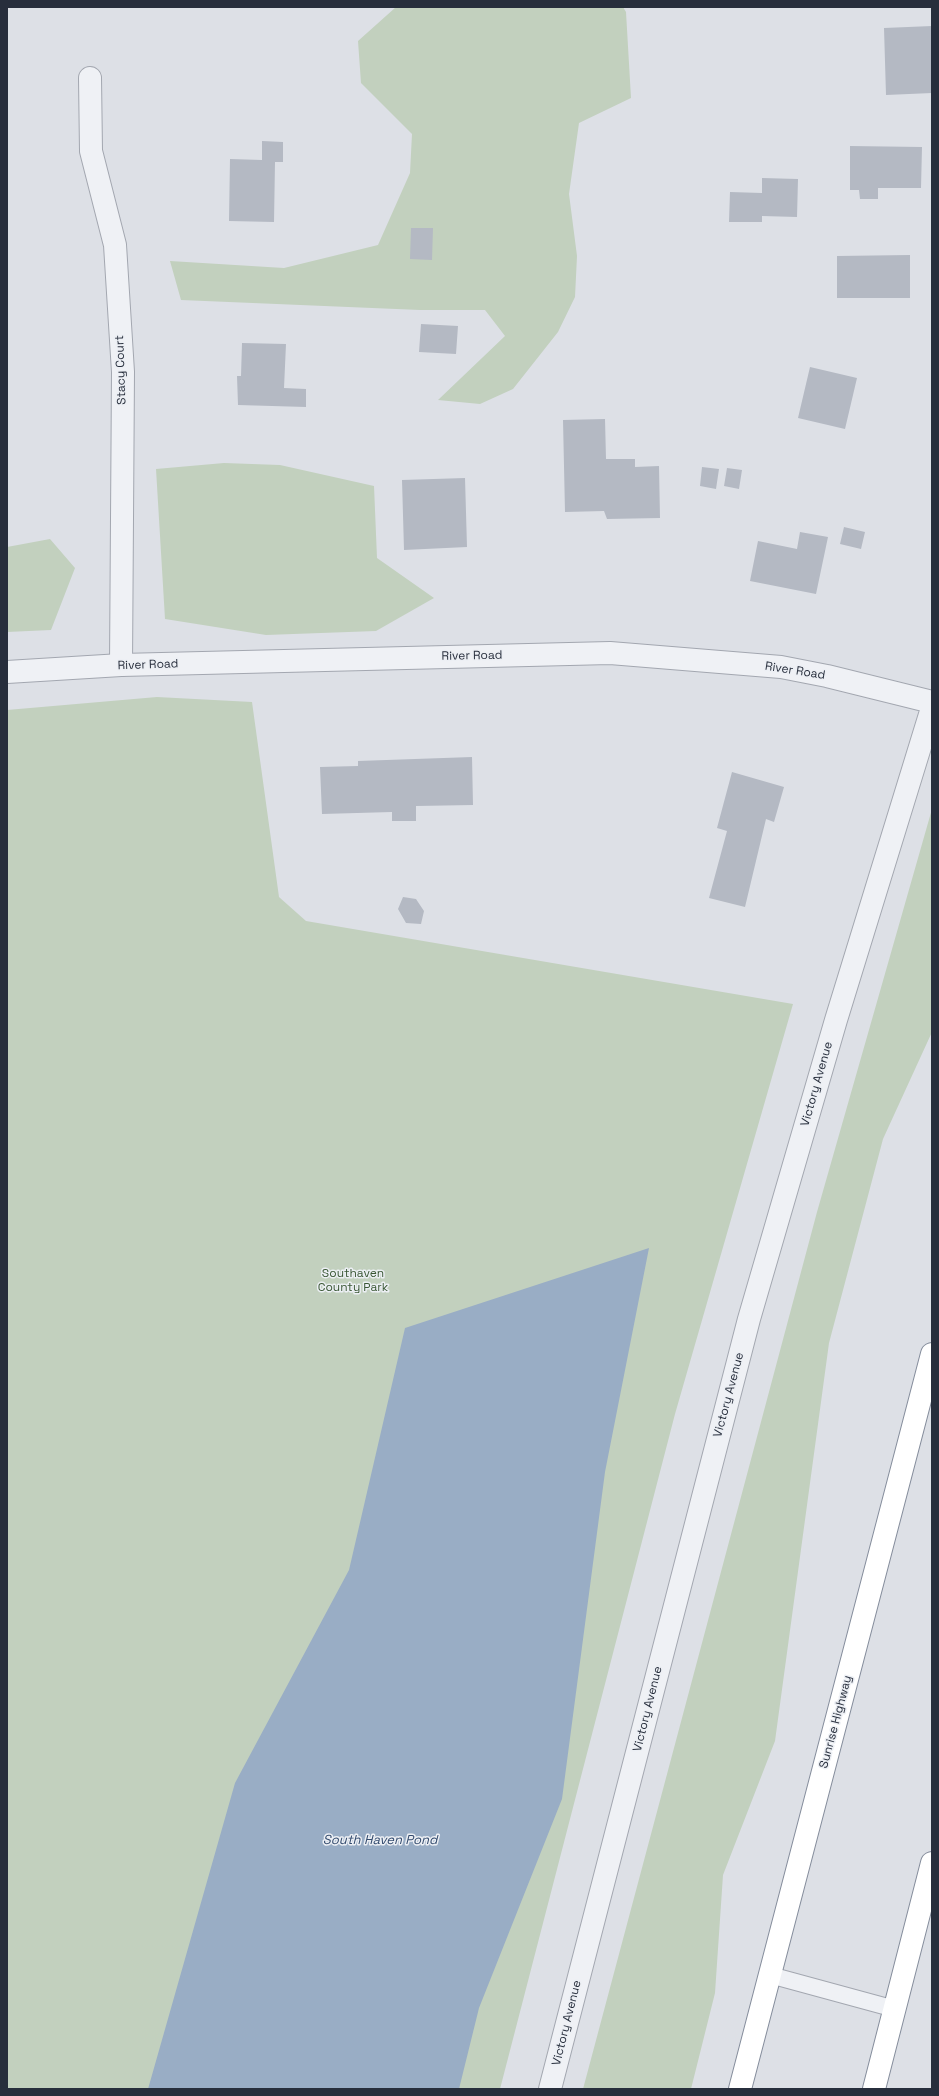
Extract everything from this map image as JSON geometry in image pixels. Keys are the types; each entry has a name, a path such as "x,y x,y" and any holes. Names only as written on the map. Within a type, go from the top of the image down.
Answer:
{"highway":[{"name":"Sunrise Highway","path":"740,2089 932,1354"},
{"path":"874,2089 932,1863"}],"street":[{"name":"Stacy Court","path":"90,78 91,151 115,245 123,372 121,665"},
{"name":"River Road","path":"7,672 121,665 610,653 781,667 827,676 932,702"},
{"name":"Victory Avenue","path":"550,2089 749,1318 836,1020 932,708"}],"lane":[{"path":"770,1975 894,2009"}],"green space":[{"path":"396,7 623,7 626,12 631,98 579,123 569,194 577,256 575,297 558,332 513,389 480,404 438,400 505,336 485,310 420,310 181,300 170,261 284,268 378,245 410,173 412,134 361,83 358,41"},
{"path":"224,463 280,465 374,486 377,558 434,598 376,631 266,635 165,619 156,469"},
{"path":"50,539 75,568 51,630 7,632 7,547"},
{"name":"Southaven County Park","path":"157,697 252,702 279,897 306,921 793,1004 675,1414 500,2089 7,2089 7,710"},
{"path":"932,809 932,1032 883,1139 829,1343 775,1741 723,1875 715,1993 691,2089 583,2089 817,1212"}],"water":[{"name":"South Haven Pond","path":"649,1248 605,1472 562,1799 479,2008 459,2089 148,2089 235,1783 349,1570 405,1328"}],"building":[{"path":"932,26 932,93 886,95 884,28"},
{"path":"262,141 283,142 283,162 275,162 274,222 229,221 230,159 262,160"},
{"path":"850,146 922,147 921,188 878,188 878,199 860,199 859,190 850,190"},
{"path":"762,178 798,179 797,217 762,216 762,222 729,222 730,192 762,193"},
{"path":"411,228 433,228 432,260 410,259"},
{"path":"910,255 910,298 837,298 837,256"},
{"path":"421,324 458,326 456,354 419,352"},
{"path":"242,343 286,344 284,388 306,389 306,407 238,405 237,376 241,376"},
{"path":"810,367 857,378 845,429 798,418"},
{"path":"605,419 606,459 635,459 635,467 659,466 660,518 607,519 604,511 565,512 563,420"},
{"path":"702,467 719,469 716,489 700,486"},
{"path":"727,468 742,470 739,489 724,486"},
{"path":"465,478 467,547 404,550 402,480"},
{"path":"844,527 865,532 861,549 840,544"},
{"path":"800,532 828,537 816,594 750,581 758,541 797,549"},
{"path":"472,757 473,805 416,806 416,821 392,821 392,812 322,814 320,767 358,766 358,761"},
{"path":"732,772 784,787 774,822 766,819 745,907 709,898 727,831 717,828"},
{"path":"403,897 416,899 424,911 421,924 406,923 398,909"}]}
